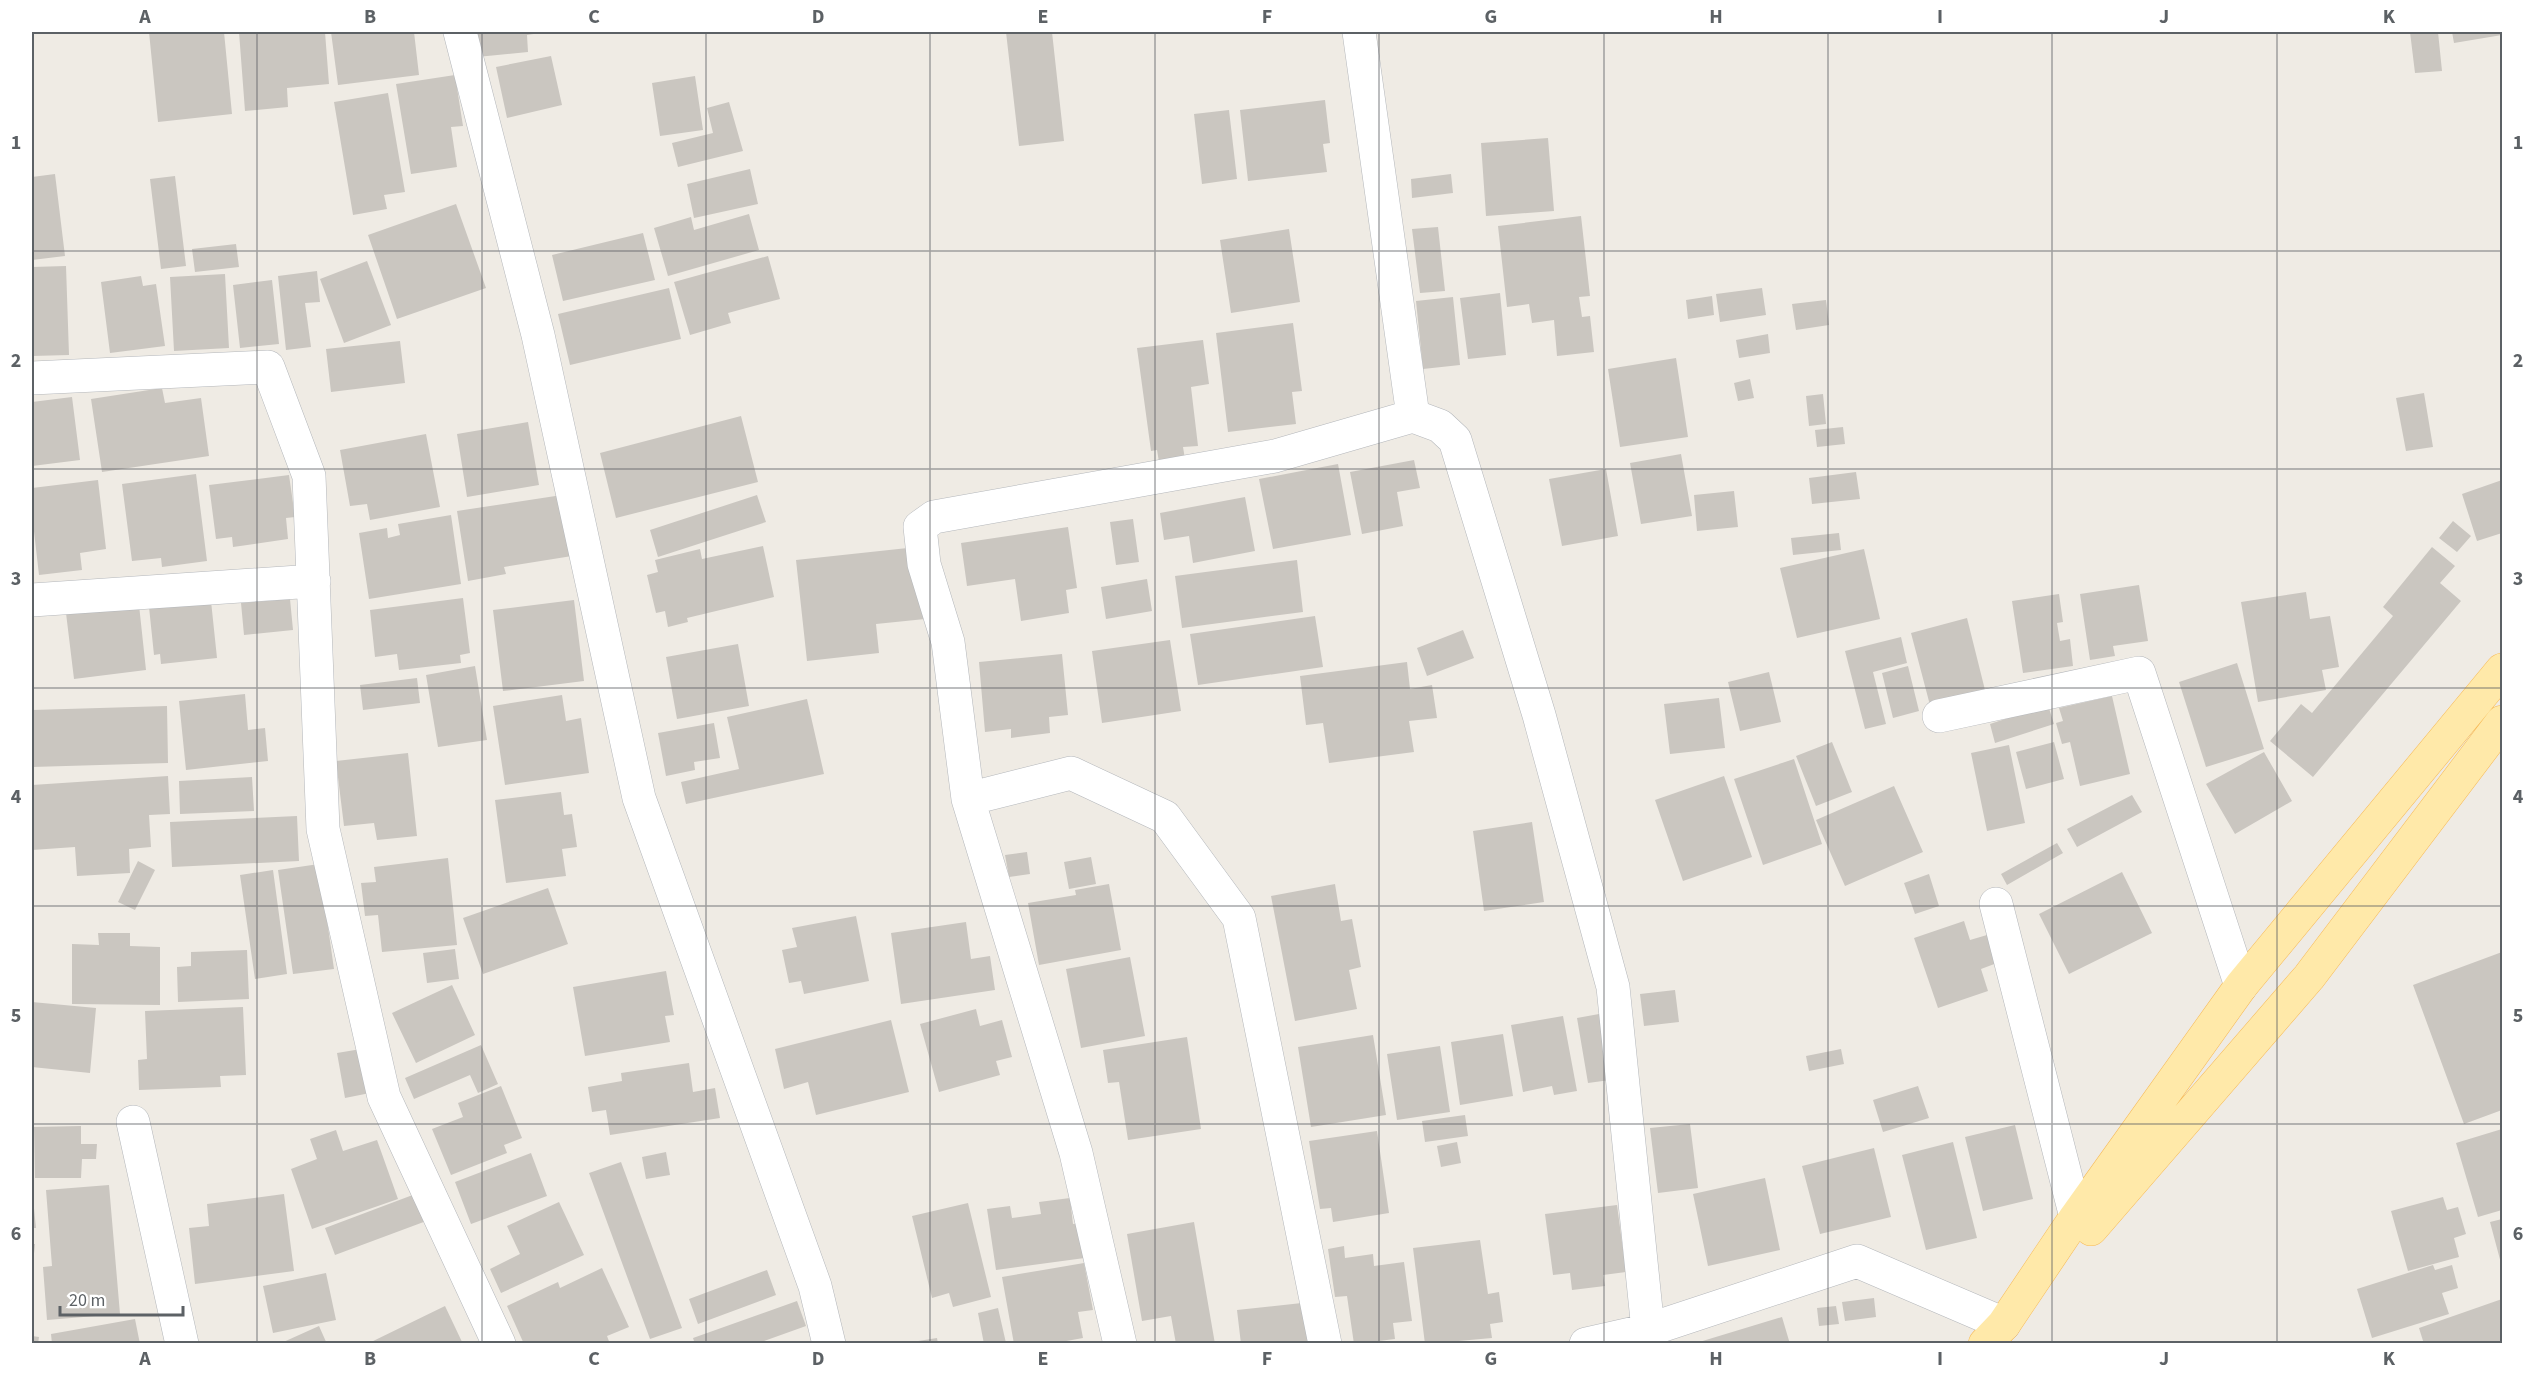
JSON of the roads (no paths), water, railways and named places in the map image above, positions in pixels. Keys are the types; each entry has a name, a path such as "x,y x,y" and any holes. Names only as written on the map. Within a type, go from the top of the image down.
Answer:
{"main road":[{"path":"2002,1337 2076,1217 2241,986 2502,670"},
{"path":"2002,1337 2092,1228 2309,977 2502,722"}],"street":[{"path":"460,32 538,335 639,798 814,1286 829,1344"},
{"path":"1359,32 1413,416"},
{"path":"32,378 268,367 309,476 323,829 384,1097 499,1344"},
{"path":"1120,1344 1076,1153 968,799 948,642 924,564 920,527 934,517 1275,456 1413,416 1440,426 1455,440 1539,715 1613,987 1648,1330"},
{"path":"32,600 314,581"},
{"path":"1939,716 2139,673 2241,986"},
{"path":"968,799 1071,773 1165,817 1239,918 1325,1344"},
{"path":"1996,904 2076,1217"},
{"path":"133,1122 182,1344"},
{"path":"1586,1344 1648,1330 1857,1261 2002,1337"}]}
